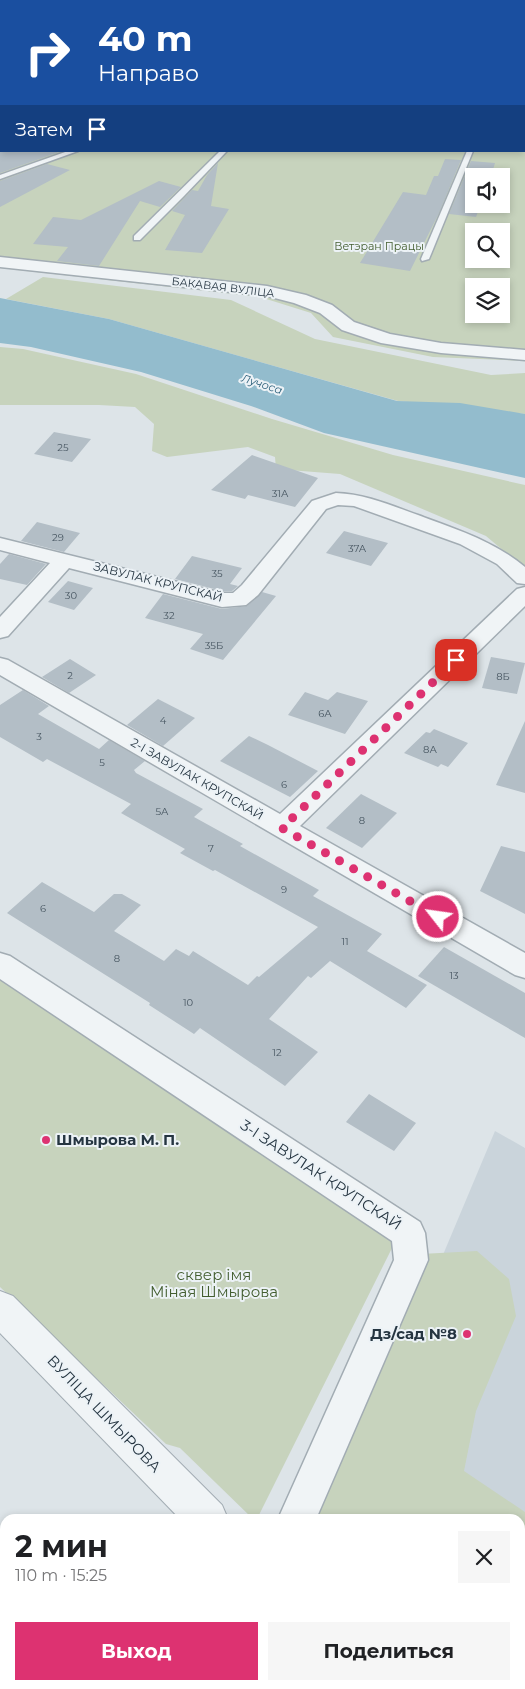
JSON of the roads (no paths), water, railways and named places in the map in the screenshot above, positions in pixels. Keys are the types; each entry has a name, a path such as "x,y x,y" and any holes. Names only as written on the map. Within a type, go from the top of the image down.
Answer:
{"street":[{"name":"БАКАВАЯ ВУЛІЦА","path":"0,262 267,291 300,299 326,309 348,326 387,339 441,348 525,355"},
{"name":"ЗАВУЛАК КРУПСКАЙ","path":"0,544 222,600 238,600 250,590 319,505 336,499 357,500 467,540 504,560 525,578"},
{"path":"0,631 65,559"},
{"path":"282,828 525,594"},
{"name":"2-І ЗАВУЛАК КРУПСКАЙ","path":"0,665 525,967"},
{"name":"3-І ЗАВУЛАК КРУПСКАЙ","path":"0,964 408,1233 411,1260 299,1514"},
{"name":"ВУЛІЦА ШМЫРОВА","path":"0,1308 196,1514"}],"lane":[{"path":"0,177 72,152"},
{"path":"137,238 223,152"},
{"path":"425,259 470,152"}],"water":[{"name":"Лучоса","path":"0,298 109,319 397,401 460,403 525,414 525,478 324,433 251,406 141,372 31,347 0,343"}],"place":[{"name":"Шмырова М. П.","path":"46,1140"},
{"name":"Дз/сад №8","path":"467,1334"}],"park label":[{"name":"Ветэран Працы","path":"379,246"},
{"name":"сквер імя Міная Шмырова","path":"214,1284"}]}
